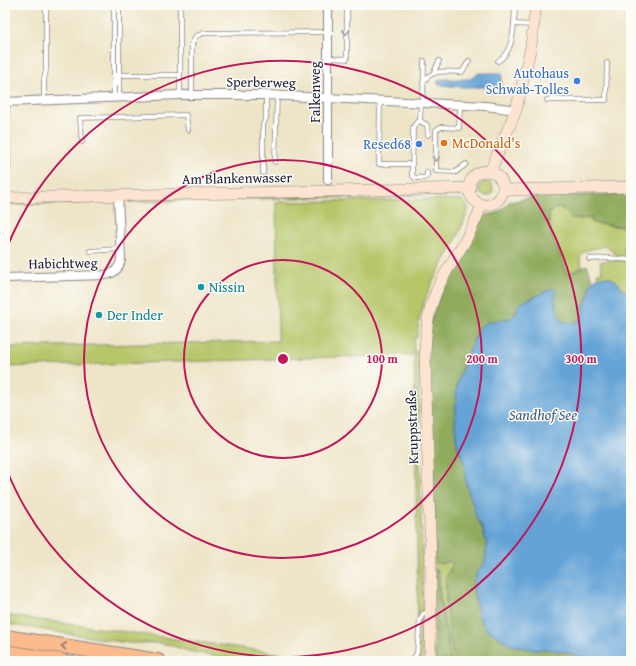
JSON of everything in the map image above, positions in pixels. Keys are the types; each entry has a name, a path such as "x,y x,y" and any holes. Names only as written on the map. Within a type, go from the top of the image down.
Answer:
{"highway":[{"path":"5,637 158,661"},
{"path":"5,652 62,661"}],"street":[{"name":"Falkenweg","path":"328,5 328,180"},
{"path":"490,172 516,110 527,70 536,5"},
{"name":"Sperberweg","path":"6,102 180,95 277,95 494,106 516,110"},
{"path":"490,172 496,174 500,178 503,190 500,198 496,202 482,205 473,199 470,188 476,175 490,172"},
{"path":"503,190 631,187"},
{"name":"Am Blankenwasser","path":"5,198 470,188"},
{"name":"Habichtweg","path":"5,278 111,274 120,264 121,249 118,196"},
{"name":"Kruppstraße","path":"430,661 431,611 425,358 426,332 431,305 438,288 469,234 482,205"}],"lane":[{"path":"44,100 44,80 46,70 46,5"},
{"path":"114,5 116,97"},
{"path":"116,97 119,75 119,5"},
{"path":"180,5 180,95"},
{"path":"328,58 347,59 347,5"},
{"path":"498,62 504,58 509,49 514,24 515,5"},
{"path":"514,24 534,25"},
{"path":"192,95 192,44 194,39 199,34 237,32 328,32"},
{"path":"424,61 424,83 420,121 416,123 413,128 412,175 414,178 425,178 428,175 427,172"},
{"path":"434,72 439,61"},
{"path":"424,83 429,75 434,72 462,72 469,62"},
{"path":"547,100 606,100 607,63"},
{"path":"119,75 180,75"},
{"path":"262,173 263,125 266,118 266,95"},
{"path":"275,162 277,95"},
{"path":"380,100 380,164 412,164"},
{"path":"5,170 8,169 6,102"},
{"path":"460,104 459,128 440,126 436,130 436,170 456,172 466,164"},
{"path":"82,142 80,118 186,115 188,130"},
{"path":"420,121 427,125 428,136"},
{"path":"90,251 121,249"},
{"path":"589,259 608,258 631,260"},
{"path":"412,661 417,652 421,616 424,612 431,611"}],"green space":[{"path":"483,182 489,182 493,186 493,192 489,196 483,196 479,192 479,186"},
{"path":"442,193 461,194 461,196 431,195 129,202 133,200"},
{"path":"631,194 631,255 627,256 624,252 628,227 592,223 592,217 581,219 571,218 560,208 554,209 550,212 549,220 552,236 562,259 566,275 587,265 593,281 591,283 589,295 583,307 584,313 575,323 562,322 557,311 553,288 519,304 515,314 511,318 488,322 477,333 457,384 455,425 457,445 464,462 466,484 476,517 482,527 487,545 485,562 476,574 475,599 479,617 486,629 511,645 534,650 546,649 566,652 582,657 594,657 612,661 458,661 455,659 452,652 446,604 446,578 453,563 450,561 441,564 436,563 428,363 430,322 443,287 483,216 496,213 504,208 509,202 539,196"},
{"path":"444,199 463,200 469,209 454,244 433,281 419,320 417,338 414,338 414,353 418,351 423,612 418,622 414,355 5,367 5,347 278,341 276,202"},
{"path":"107,200 111,202 5,205 5,202"},
{"path":"560,208 565,210 569,216 581,219 592,217 592,223 628,228 625,244 627,256 631,255 631,258 620,257 605,246 585,251 580,257 583,267 566,275 562,259 552,236 549,220 550,212 553,209"},
{"path":"609,260 631,261 631,292 624,291 611,278 598,278 597,273 602,273 600,262"},
{"path":"430,417 436,563 441,564 450,561 453,563 446,578 446,604 452,652 455,659 458,661 452,661 449,654 448,638 440,598 438,570 436,569 436,661 433,661 434,569"},
{"path":"436,569 438,570 440,599 450,657 452,661 436,661"},
{"path":"5,615 339,661 247,661 192,652 159,643 128,643 5,624"},
{"path":"423,616 423,661 417,661 420,622"}],"water":[{"path":"479,73 502,73 501,85 468,87 449,86 437,83 439,80 443,79 470,79"},
{"name":"Sandhof See","path":"610,277 625,291 631,292 631,661 612,661 594,657 582,657 566,652 546,649 534,650 511,645 486,629 479,617 473,584 476,574 485,562 487,545 482,527 476,517 466,484 464,462 457,445 455,425 457,384 464,363 481,326 488,322 511,318 515,314 519,304 553,288 556,291 556,303 562,322 575,323 584,313 584,305 588,298 592,282 599,278"}],"place":[{"name":"Autohaus Schwab-Tolles","path":"577,81"},
{"name":"McDonald's","path":"444,143"},
{"name":"Resed68","path":"419,144"},
{"name":"Nissin","path":"201,287"},
{"name":"Der Inder","path":"99,315"}]}
